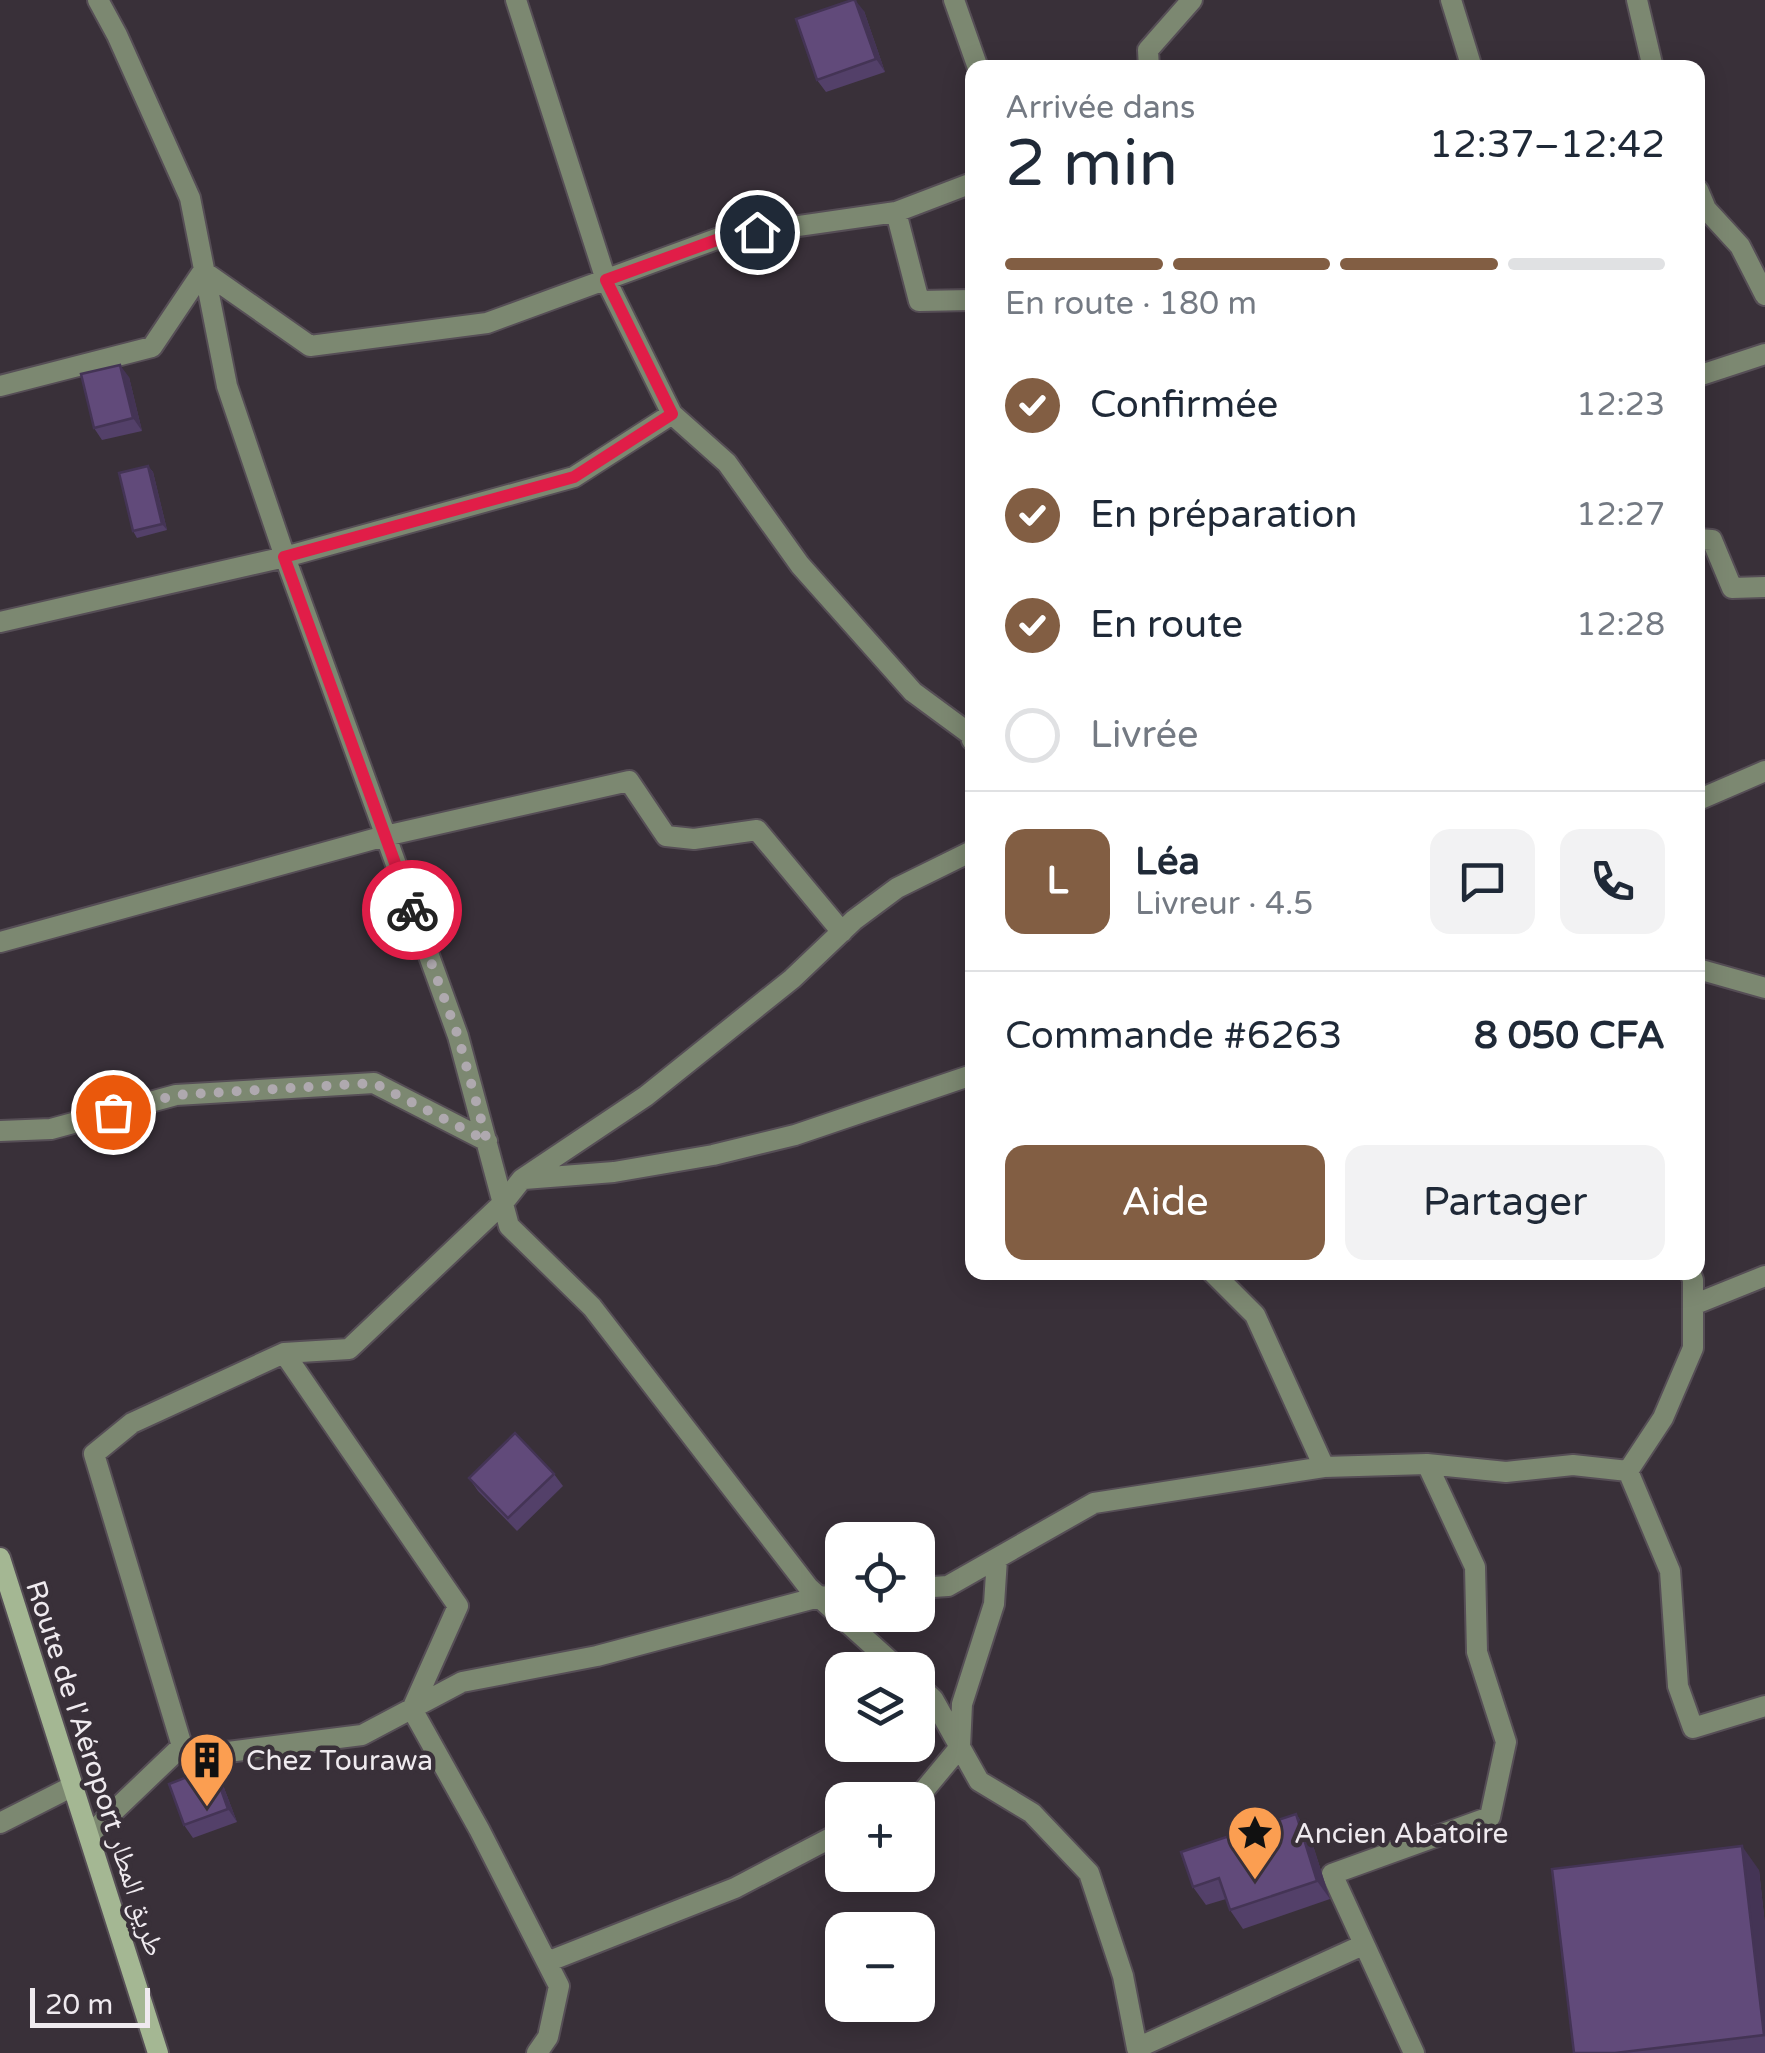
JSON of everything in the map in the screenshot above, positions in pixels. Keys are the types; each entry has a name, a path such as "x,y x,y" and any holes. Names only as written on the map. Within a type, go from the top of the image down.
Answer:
{"main road":[{"name":"Route de l'Aéroport طريق المطار","path":"0,1558 158,2053"}],"street":[{"path":"98,0 190,198 227,386 284,557 458,1036 509,1226 592,1307 819,1597 880,1652"},
{"path":"516,0 606,280 672,414 727,463 800,565 914,692 965,731"},
{"path":"954,0 975,60"},
{"path":"1149,60 1148,50 1192,0"},
{"path":"1452,0 1470,60"},
{"path":"1636,0 1651,60"},
{"path":"203,271 310,346 488,323 722,238 896,212 965,186"},
{"path":"1705,208 1740,246 1765,295"},
{"path":"896,212 919,301 965,300"},
{"path":"0,386 152,347 203,271"},
{"path":"1705,374 1765,354"},
{"path":"0,622 284,557 574,477 672,414"},
{"path":"1705,540 1712,540 1732,588 1765,587"},
{"path":"1705,797 1765,772"},
{"path":"0,942 385,836 629,781 666,836 694,839 757,830 842,932"},
{"path":"182,1746 94,1454 132,1423 284,1353 349,1348 503,1203 522,1180 646,1096 897,888 965,854"},
{"path":"1705,971 1765,988"},
{"path":"522,1180 614,1172 714,1155 795,1135 965,1076"},
{"path":"0,1131 51,1128 176,1095 374,1083 487,1141"},
{"path":"1693,1305 1765,1276"},
{"path":"1220,1280 1255,1315 1324,1467"},
{"path":"1628,1472 1662,1418 1693,1348 1693,1280"},
{"path":"284,1353 458,1606 412,1709"},
{"path":"1414,2053 1332,1874 1490,1818 1506,1742 1477,1652 1475,1566 1427,1464"},
{"path":"935,1587 948,1586 1094,1503 1324,1467 1427,1464 1506,1472 1573,1465 1628,1472"},
{"path":"1628,1472 1670,1571 1678,1686 1692,1728 1765,1706"},
{"path":"931,1782 960,1748 962,1704 994,1604 996,1559"},
{"path":"182,1746 228,1752 362,1735 462,1682 597,1656 825,1596"},
{"path":"935,1704 978,1781 1032,1813 1089,1873 1123,1976 1128,2052 1363,1944"},
{"path":"412,1709 480,1829 559,1986 548,2037 537,2053"},
{"path":"89,1836 182,1746"},
{"path":"0,1823 73,1786"},
{"path":"547,1962 735,1888 825,1841"}],"building":[{"path":"852,0 876,59 817,80 796,19"},
{"path":"120,365 133,418 94,428 81,374"},
{"path":"148,466 162,524 133,531 119,473"},
{"path":"515,1433 554,1474 508,1518 469,1478"},
{"path":"213,1767 228,1809 184,1825 169,1784"},
{"path":"1296,1814 1317,1881 1230,1910 1219,1878 1193,1887 1181,1852"},
{"path":"1742,1846 1764,2035 1615,2053 1574,2053 1552,1869"}],"way so far":[{"path":"113,1112 176,1095 374,1083 487,1141 458,1036 412,910"}],"place":[{"name":"Chez Tourawa","path":"207,1809"},
{"name":"Ancien Abatoire","path":"1255,1882"}],"route":[{"path":"412,910 284,557 574,477 672,414 606,280 722,238 757,232"}]}
